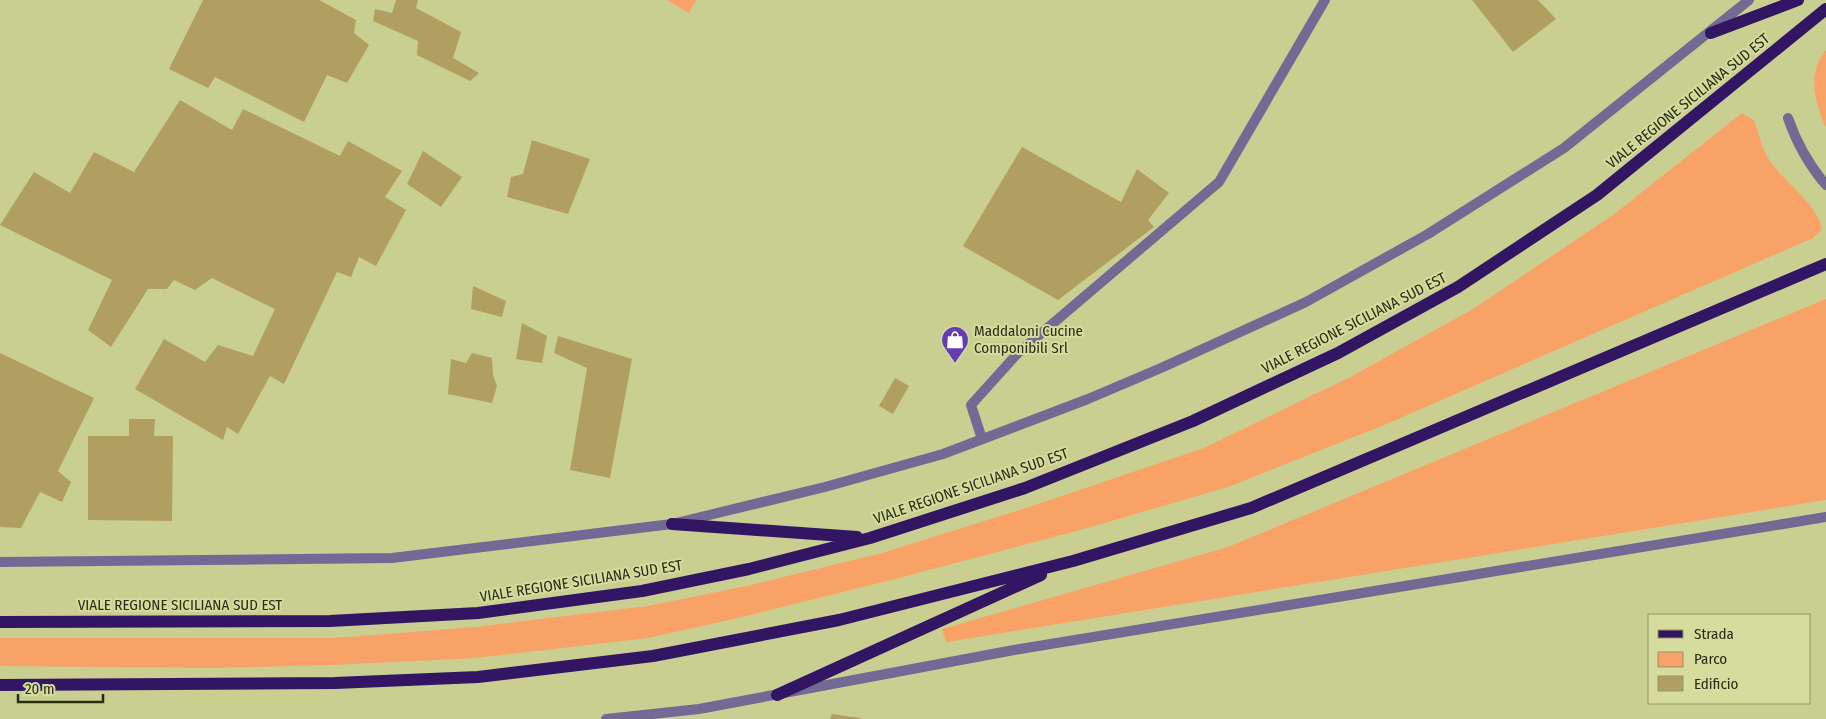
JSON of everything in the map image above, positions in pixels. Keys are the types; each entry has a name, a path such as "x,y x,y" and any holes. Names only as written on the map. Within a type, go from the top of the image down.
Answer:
{"main road":[{"path":"1711,33 1798,0"},
{"name":"VIALE REGIONE SICILIANA SUD EST","path":"0,622 330,621 478,613 642,591 749,569 870,538 1026,488 1193,422 1338,353 1458,287 1597,195 1826,9"},
{"path":"0,685 335,683 478,677 653,656 839,620 1073,561 1251,508 1826,264"},
{"path":"672,524 870,538"},
{"path":"777,695 1073,561"}],"street":[{"path":"982,439 971,405 1017,354 1219,182 1325,0"},
{"path":"0,562 392,558 672,524 825,488 943,454 1161,368 1314,298 1428,234 1564,148 1711,33 1750,0"},
{"path":"1788,118 1797,142 1810,167 1826,185"},
{"path":"606,719 699,708 1014,650 1826,517"}],"green space":[{"path":"667,0 696,0 689,13"},
{"path":"1826,50 1826,128 1816,98 1814,79 1820,59"},
{"path":"1742,113 1754,120 1761,143 1773,166 1806,200 1819,219 1822,229 1813,238 1382,426 1228,487 1084,529 891,580 648,638 476,658 333,665 211,668 0,666 0,638 334,638 476,627 648,606 751,585 882,553 1032,506 1204,448 1352,376 1473,309 1613,215"},
{"path":"1826,299 1826,500 946,642 942,629 1228,547"}],"building":[{"path":"203,0 319,0 356,20 354,33 369,45 347,83 327,75 304,122 215,77 208,88 169,69"},
{"path":"396,0 418,0 416,8 461,32 453,58 479,73 470,81 417,55 418,41 373,21 375,9 392,13"},
{"path":"1472,0 1538,0 1556,19 1513,52"},
{"path":"180,100 232,130 243,109 340,156 348,141 402,171 385,197 406,210 376,266 359,257 351,277 337,272 284,384 270,376 238,434 227,427 223,440 135,389 164,339 205,362 218,345 253,356 275,309 212,278 195,290 174,280 167,289 148,289 111,347 88,330 112,280 0,225 34,172 70,193 94,152 134,172"},
{"path":"532,140 590,159 568,214 507,197 511,177 523,174"},
{"path":"1022,147 1121,202 1137,169 1169,193 1148,220 1154,227 1058,300 963,246"},
{"path":"423,151 462,177 441,207 407,184"},
{"path":"473,286 506,301 502,317 471,309"},
{"path":"522,323 547,336 542,363 516,359"},
{"path":"558,336 632,359 610,478 570,470 587,368 554,353"},
{"path":"0,353 94,398 58,471 71,482 62,502 40,492 21,528 0,527"},
{"path":"472,353 492,358 493,375 497,386 492,403 448,394 451,359 466,363"},
{"path":"895,378 909,386 893,414 879,406"},
{"path":"129,419 155,419 154,436 173,436 172,521 88,520 88,436 129,436"},
{"path":"832,714 860,718 860,719 830,719"}],"place":[{"name":"Maddaloni Cucine Componibili Srl","path":"955,364"}]}
